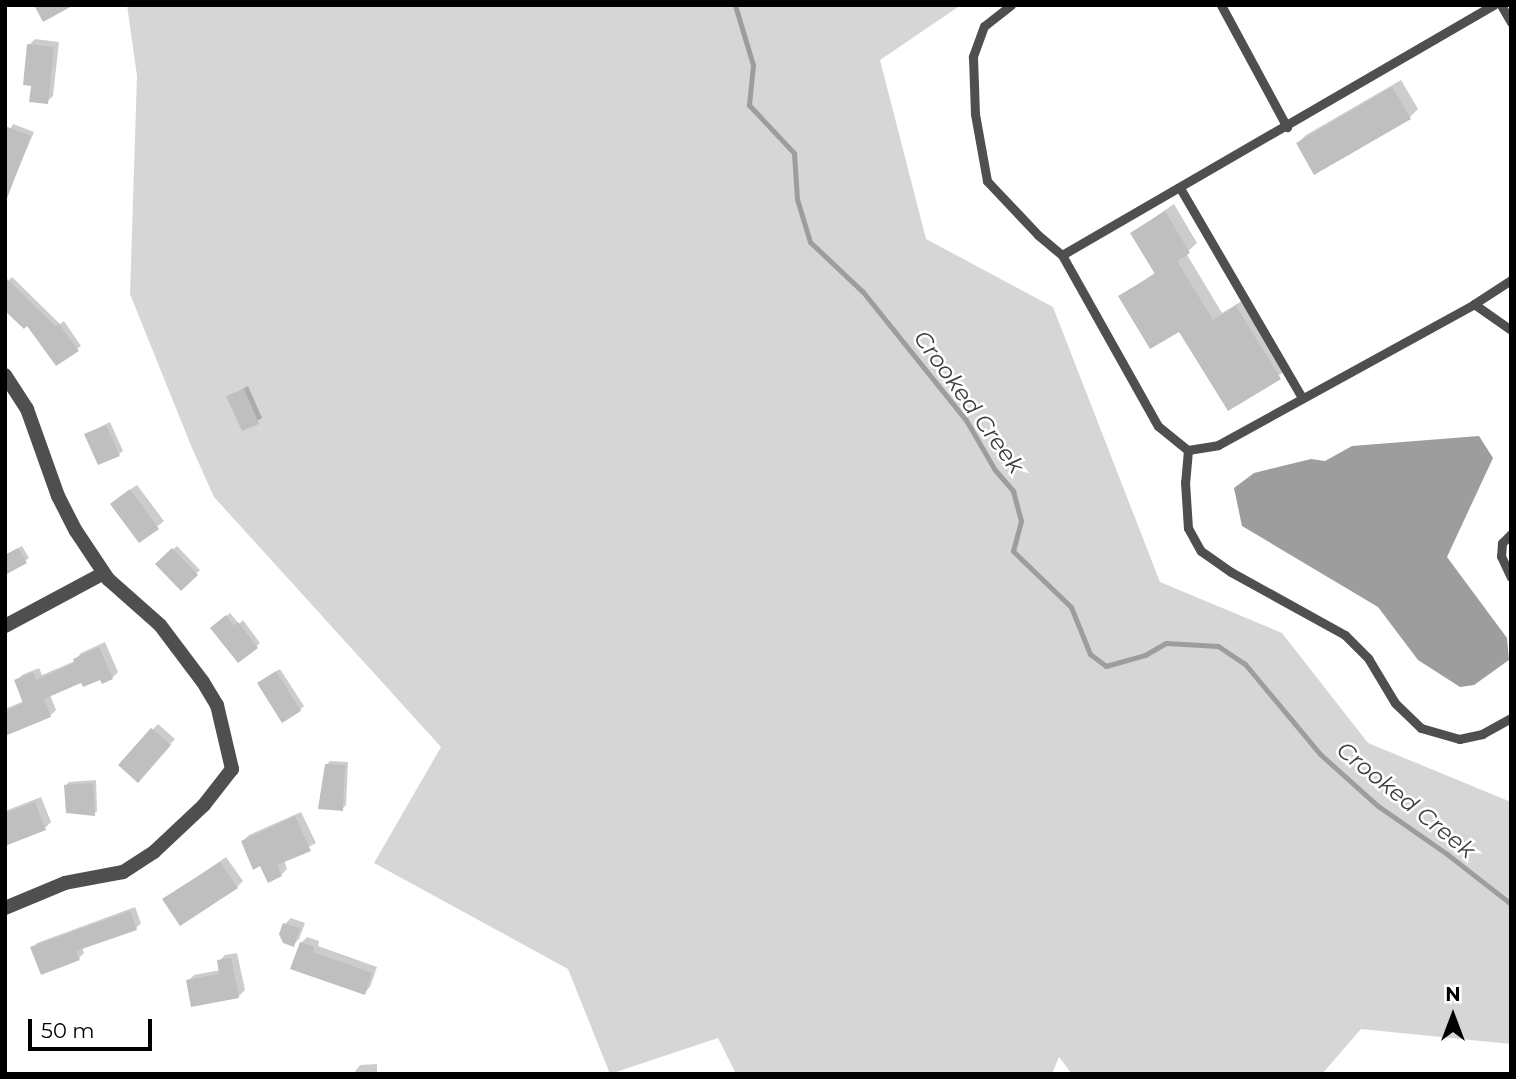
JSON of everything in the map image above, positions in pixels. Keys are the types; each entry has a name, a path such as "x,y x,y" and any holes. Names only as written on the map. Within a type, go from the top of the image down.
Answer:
{"street":[{"path":"5,375 27,409 58,496 76,531 104,573 160,625 203,681 217,705 232,768 204,805 164,843 123,872 65,883 5,908"},
{"path":"5,626 104,573"}],"lane":[{"path":"1011,5 984,26 974,57 975,114 987,181 1038,235 1062,255 1158,426 1188,450 1218,445 1474,304 1511,280"},
{"path":"1221,5 1287,127"},
{"path":"1062,255 1494,5"},
{"path":"1501,5 1511,22"},
{"path":"1180,188 1302,398"},
{"path":"1474,304 1511,330"},
{"path":"1188,450 1185,482 1188,528 1201,551 1231,572 1345,635 1368,658 1395,703 1421,728 1459,739 1482,734 1511,718"},
{"path":"1511,534 1502,544 1501,556 1511,577"}],"shaded area":[{"path":"127,5 961,5 880,60 926,239 1053,307 1160,582 1282,633 1368,743 1511,802 1511,1044 1361,1029 1322,1074 1072,1074 1059,1057 1052,1074 736,1074 718,1038 610,1074 568,969 374,863 441,747 214,497 192,448 130,294 137,76"},
{"path":"1479,436 1493,458 1447,557 1507,638 1509,660 1474,685 1460,687 1418,660 1378,607 1242,526 1234,488 1254,473 1311,459 1325,461 1352,446"}],"building":[{"path":"34,5 74,5 43,22"},
{"path":"27,44 54,47 48,104 29,102 31,86 23,85"},
{"path":"1392,87 1411,119 1314,175 1296,143"},
{"path":"5,126 31,136 6,201 5,201"},
{"path":"1165,211 1190,253 1177,261 1213,320 1236,306 1281,379 1228,411 1179,332 1150,349 1118,296 1155,274 1130,233"},
{"path":"5,277 55,326 59,324 79,351 56,366 27,326 24,329 5,311"},
{"path":"244,389 259,424 242,431 226,396"},
{"path":"106,425 120,456 98,465 84,434"},
{"path":"130,489 159,529 139,543 110,504"},
{"path":"18,548 27,563 5,575 5,555"},
{"path":"172,548 198,575 181,591 155,564"},
{"path":"226,615 234,626 238,622 258,648 238,663 210,628"},
{"path":"99,647 113,679 102,684 100,680 83,687 81,683 44,699 51,717 5,736 5,711 23,703 14,680 33,672 36,680 74,663 73,659"},
{"path":"276,671 301,711 282,723 257,683"},
{"path":"151,728 171,745 138,783 118,765"},
{"path":"325,764 345,765 343,811 318,809"},
{"path":"93,783 95,816 66,813 64,785"},
{"path":"35,802 46,830 5,846 5,813"},
{"path":"295,816 311,851 277,865 282,876 268,883 260,866 253,870 241,841"},
{"path":"220,862 238,888 180,926 162,899"},
{"path":"130,911 137,930 76,951 80,960 41,975 30,947"},
{"path":"283,923 300,928 294,947 283,943 279,934"},
{"path":"300,942 314,947 313,952 372,973 365,995 290,969"},
{"path":"231,958 239,998 191,1007 186,980 219,974 217,960"}],"waterway":[{"name":"Crooked Creek","path":"735,5 753,65 749,105 794,153 797,199 810,242 863,292 966,420 995,470 1013,491 1021,521 1013,551 1071,607 1090,654 1106,666 1145,655 1166,643 1218,646 1245,664 1320,754 1378,806 1447,854 1511,904"}]}
